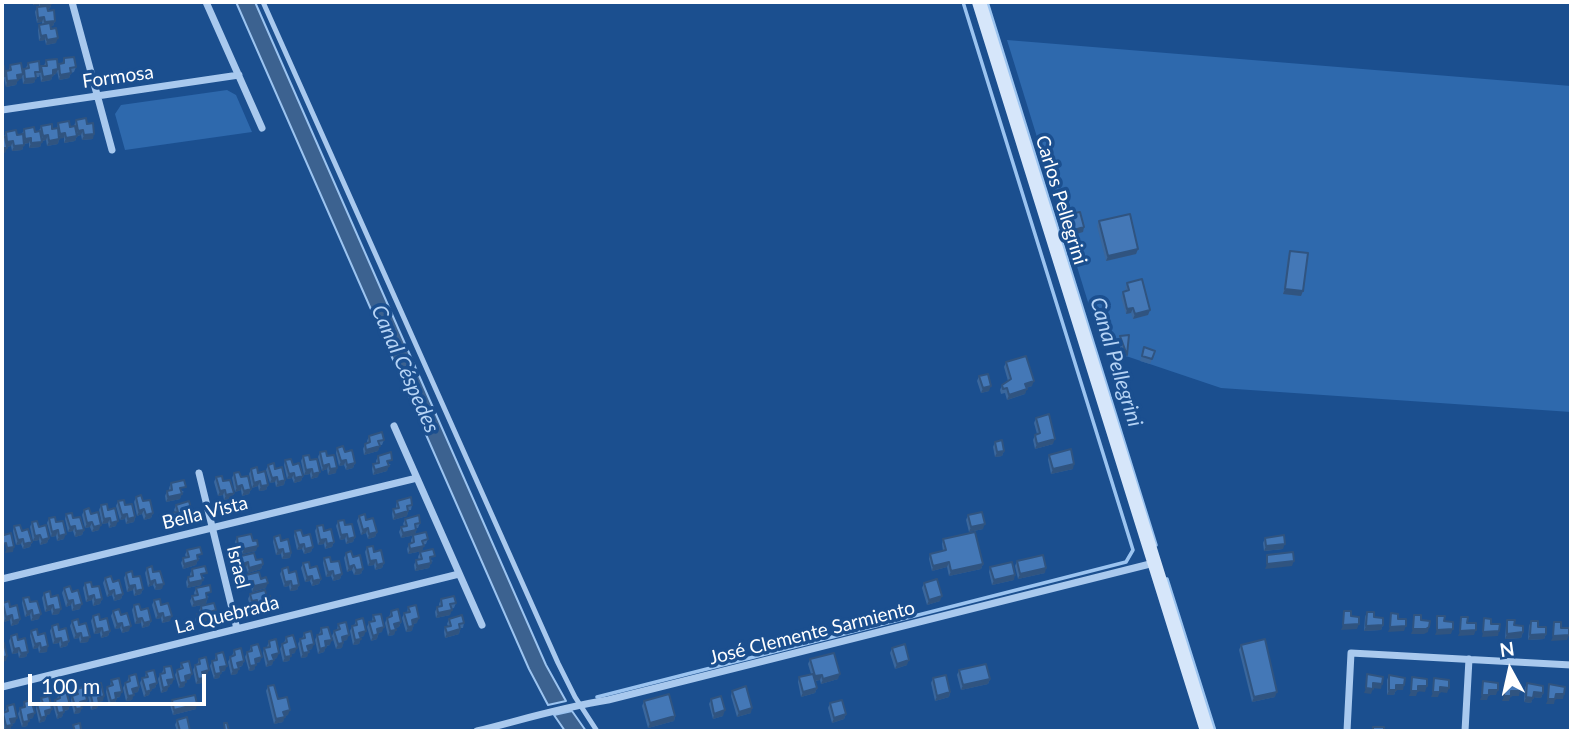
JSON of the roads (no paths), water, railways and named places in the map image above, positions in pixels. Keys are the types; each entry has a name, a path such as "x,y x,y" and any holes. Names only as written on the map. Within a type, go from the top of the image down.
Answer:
{"main road":[{"name":"Carlos Pellegrini","path":"979,2 1207,731"}],"street":[{"path":"72,2 112,150"},
{"path":"206,2 262,128"},
{"name":"Formosa","path":"2,110 239,75"},
{"path":"394,426 482,625"},
{"name":"Israel","path":"199,472 237,629"},
{"name":"Bella Vista","path":"2,579 416,478"},
{"name":"José Clemente Sarmiento","path":"477,731 537,717 551,710 608,700 1155,563"},
{"name":"La Quebrada","path":"2,687 459,574"},
{"path":"1347,731 1351,653 1571,665"},
{"path":"1465,731 1469,659"}],"lane":[{"path":"263,2 552,651 579,704 597,731"}],"water":[{"name":"Canal Céspedes","path":"236,2 255,2 546,665 566,701 548,705 529,669"},
{"path":"572,711 586,731 565,731 554,715"}],"waterway":[{"path":"597,697 1126,562 1133,550 963,2"},
{"name":"Canal Pellegrini","path":"987,2 1156,545"},
{"name":"Canal Pellegrini","path":"1167,579 1215,731"}]}
